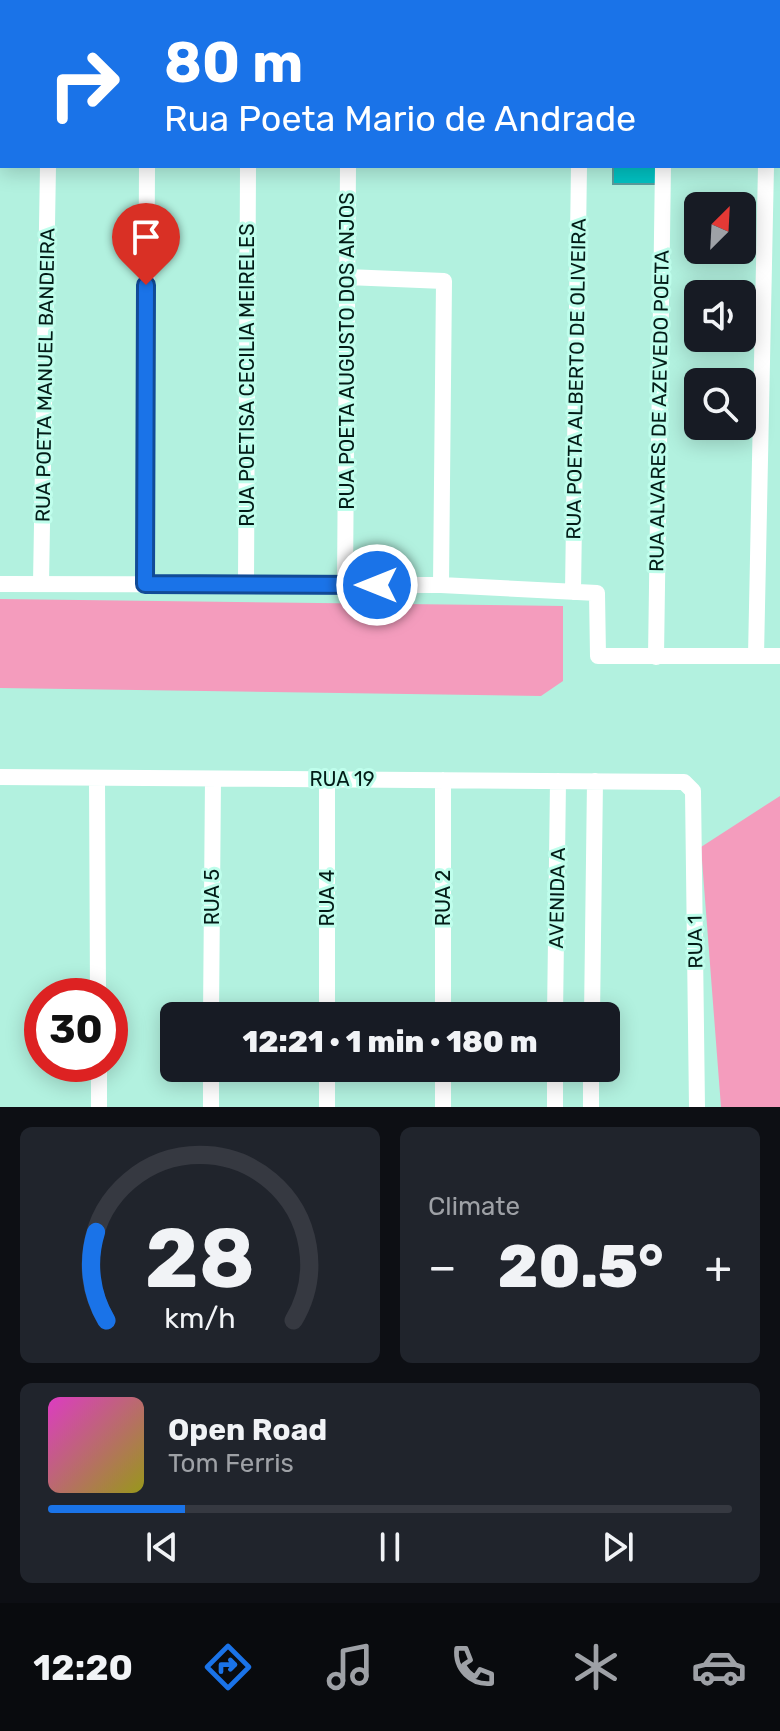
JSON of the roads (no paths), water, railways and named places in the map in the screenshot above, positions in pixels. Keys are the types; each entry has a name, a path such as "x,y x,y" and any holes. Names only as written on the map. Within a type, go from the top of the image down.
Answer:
{"street":[{"name":"RUA POETA MANUEL BANDEIRA","path":"41,584 48,168"},
{"path":"145,584 147,168"},
{"name":"RUA POETISA CECILIA MEIRELES","path":"246,584 248,168"},
{"name":"RUA POETA AUGUSTO DOS ANJOS","path":"345,585 348,168"},
{"name":"RUA POETA ALBERTO DE OLIVEIRA","path":"573,592 579,168"},
{"name":"RUA ALVARES DE AZEVEDO POETA","path":"656,657 663,168"},
{"path":"756,656 766,168"},
{"path":"347,277 444,281 441,585"},
{"path":"0,584 441,585 597,593 598,656 780,656"},
{"name":"RUA 19","path":"0,777 684,782"},
{"path":"97,778 98,978"},
{"name":"RUA 5","path":"211,1002 213,779"},
{"name":"RUA 4","path":"327,779 327,1002"},
{"name":"RUA 2","path":"443,780 443,1002"},
{"name":"AVENIDA A","path":"555,1002 558,781"},
{"name":"AVENIDA A","path":"592,1002 595,781"},
{"name":"RUA 1","path":"684,782 693,791 697,1107"},
{"path":"99,1082 99,1107"},
{"path":"211,1082 211,1107"},
{"path":"327,1082 327,1107"},
{"path":"443,1082 443,1107"},
{"path":"555,1082 555,1107"},
{"path":"591,1082 591,1107"}]}
